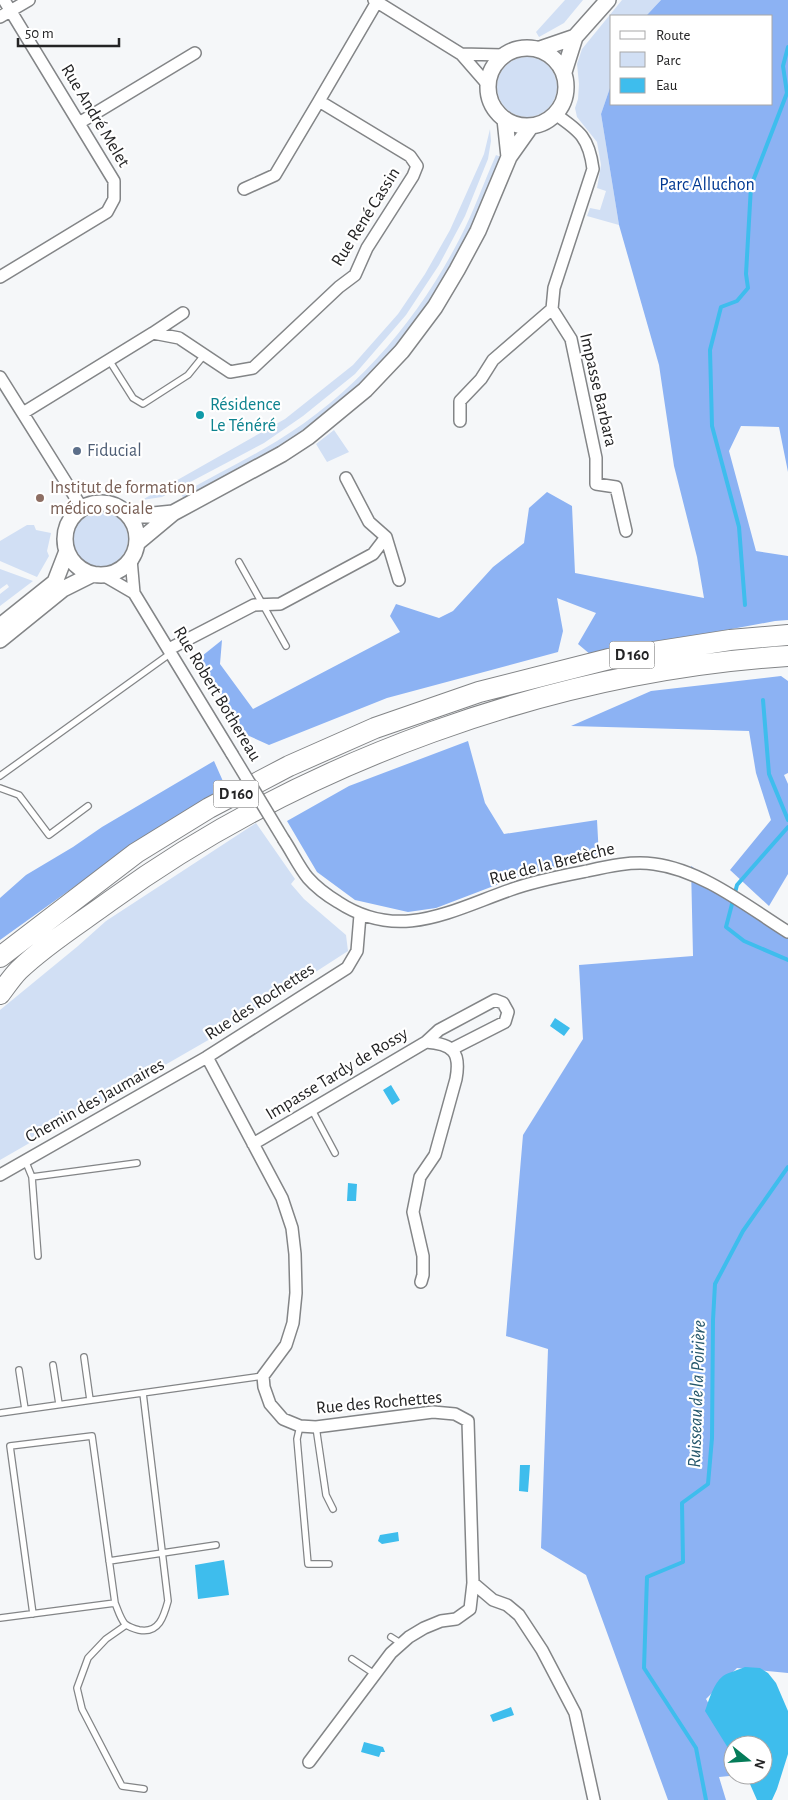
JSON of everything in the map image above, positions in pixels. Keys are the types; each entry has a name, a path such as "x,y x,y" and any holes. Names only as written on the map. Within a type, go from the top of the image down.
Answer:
{"highway":[{"name":"D 160","path":"0,957 136,853 208,808 289,766 375,728 479,692 609,659 730,640 788,635"},
{"name":"D 160","path":"0,987 59,938 138,881 209,837 251,812 383,751 439,729 512,706 613,681 714,663 788,656"},
{"name":"D 160","path":"0,994 18,971"}],"main road":[{"path":"564,72 575,38 608,0"},
{"path":"540,49 557,61 564,72 566,94 562,105 555,114 540,124 530,126 513,124 495,110 490,102 488,85 495,63 512,50 522,48 540,49 575,38"},
{"path":"505,119 509,157"},
{"path":"137,542 172,514 282,454 308,437 337,414 402,351 435,307 457,270 478,231 509,157 530,126"},
{"path":"0,640 63,589 98,575 118,570 131,559 137,542 135,527 128,515 120,508 110,504 91,504 82,508 72,516 64,539 67,551 77,566 98,575"},
{"path":"128,515 172,514"},
{"path":"0,626 55,582 67,551"}],"street":[{"name":"Rue André Melet","path":"0,277 107,212 114,199 114,181 4,0"},
{"path":"0,17 29,0"},
{"path":"244,188 275,175 376,1 461,54 488,85"},
{"path":"79,124 195,53"},
{"path":"461,54 503,55"},
{"name":"Rue René Cassin","path":"153,333 179,338 230,372 253,368 339,287 355,275 367,248 413,176 417,166 410,156 318,101"},
{"path":"460,421 460,401 481,379 493,360 552,309 554,288 592,168 590,150 582,136 555,114"},
{"name":"Impasse Barbara","path":"552,309 571,339 596,458 596,484 616,487 626,531"},
{"path":"23,412 183,313"},
{"path":"0,377 82,508"},
{"path":"346,478 369,522 386,537 399,580"},
{"path":"170,651 254,605 280,604 373,554 386,537"},
{"name":"Rue Robert Bothereau","path":"131,559 134,593 284,840"},
{"name":"Rue Robert Bothereau","path":"98,575 134,593"},
{"name":"Rue de la Bretèche","path":"284,840 308,879 329,896 360,915 392,921 415,922 444,914 512,889 558,876 626,863 653,864 674,868 710,884 788,932"},
{"name":"Rue des Rochettes","path":"309,1762 392,1653 424,1628 441,1621 456,1619 470,1609 473,1583 468,1422 455,1414 433,1412 316,1427 300,1426 283,1419 270,1404 264,1387 263,1376 286,1345 293,1323 296,1293 292,1228 282,1198 207,1057 347,968 356,951 360,915"},
{"path":"421,1282 423,1256 412,1212 420,1177 434,1155 456,1079 457,1057 452,1049 505,1022 508,1012 503,1003 495,1000 439,1030 426,1042"},
{"name":"Impasse Tardy de Rossy","path":"253,1144 426,1042 441,1043 452,1049"},
{"name":"Chemin des Jaumaires","path":"0,1174 207,1057"},
{"path":"473,1583 493,1600 507,1605 520,1615 542,1650 575,1712 594,1800"}],"lane":[{"path":"109,360 134,398 143,404 188,375 205,354"},
{"path":"239,562 286,646"},
{"path":"0,776 170,651"},
{"path":"0,788 19,795 49,835 88,806"},
{"path":"312,1110 334,1153"},
{"path":"25,1160 32,1177 38,1256"},
{"path":"32,1177 137,1163"},
{"path":"84,1357 90,1400"},
{"path":"53,1365 59,1404"},
{"path":"19,1370 25,1409"},
{"path":"0,1413 263,1376"},
{"path":"33,1614 10,1446 92,1436 115,1603 126,1625 134,1629 145,1631 156,1627 164,1617 168,1601 143,1393"},
{"path":"300,1426 297,1439 308,1564 329,1564"},
{"path":"316,1427 326,1495 332,1509"},
{"path":"109,1561 216,1545"},
{"path":"0,1618 115,1603"},
{"path":"126,1625 106,1639 88,1658 77,1688 82,1709 122,1786 144,1789"},
{"path":"391,1637 402,1644"},
{"path":"352,1658 376,1675"}],"green space":[{"path":"565,0 583,0 564,23 539,37 536,32"},
{"path":"622,0 661,0 647,15 610,15 610,88 601,114 619,225 587,216 590,208 600,210 606,191 597,188 601,165 597,142 577,117 575,108 579,84 577,64 582,49"},
{"name":"Parc Alluchon","path":"661,0 788,0 788,472 779,427 741,426 729,451 756,551 788,556 788,620 591,655 578,644 596,613 557,598 563,631 558,652 387,698 269,745 247,735 197,660 222,640 220,664 253,709 400,632 390,616 396,604 439,618 453,611 493,567 524,543 529,508 547,492 572,506 575,573 704,598 697,557 674,466 659,365 619,225 601,114 610,88 610,105 773,105 773,15 647,15"},
{"path":"521,57 533,57 544,62 552,70 557,81 555,99 544,112 533,117 521,117 510,112 502,104 497,93 497,81 502,70 510,62"},
{"path":"490,129 491,141 488,159 465,216 439,265 406,315 355,374 303,416 264,443 162,497 142,500 285,419 353,365 398,314 425,274 450,230 484,154"},
{"path":"496,155 501,157 480,210 462,248 440,287 423,312 385,358 343,400 296,436 255,461 184,499 181,494 265,448 306,422 333,401 382,352 425,298 443,268 465,228"},
{"path":"334,430 349,452 327,462 316,444"},
{"path":"94,511 106,511 116,515 124,523 128,539 124,555 116,563 106,567 94,567 84,563 76,555 72,545 72,533 76,523 84,515"},
{"path":"27,525 34,525 36,530 51,533 47,551 49,556 37,577 0,561 0,541"},
{"path":"0,569 33,581 0,606 0,594 9,587 7,584 0,589"},
{"path":"781,676 788,681 788,773 784,775 788,784 788,874 769,906 730,870 771,820 756,773 749,731 571,726 651,691"},
{"path":"468,741 485,803 504,834 597,820 599,857 520,876 436,908 408,912 355,900 317,872 287,821 349,786"},
{"path":"214,761 226,788 141,839 0,940 0,898 26,875 102,827"},
{"path":"256,823 295,879 291,884 304,899 346,935 348,951 224,1031 0,1160 0,1010 106,921"},
{"path":"691,866 788,931 788,1673 737,1668 706,1699 727,1735 723,1735 723,1777 719,1777 726,1800 668,1800 586,1575 541,1548 548,1349 506,1336 523,1135 583,1039 579,965 693,956"}],"water":[{"path":"555,1018 570,1028 564,1036 550,1026"},
{"path":"391,1085 400,1100 392,1105 383,1090"},
{"path":"348,1183 357,1184 356,1201 347,1201"},
{"path":"520,1465 530,1465 528,1492 519,1491"},
{"path":"398,1532 399,1541 382,1544 378,1541 380,1535"},
{"path":"224,1560 229,1595 198,1599 195,1565"},
{"path":"745,1667 760,1668 768,1673 776,1683 788,1711 788,1754 772,1800 757,1800 750,1785 773,1785 773,1735 723,1735 723,1740 705,1711 717,1683 725,1675"},
{"path":"511,1707 514,1715 493,1722 490,1715"},
{"path":"364,1742 383,1747 385,1752 381,1752 379,1757 361,1752"}],"waterway":[{"name":"Ruisseau de la Poirière","path":"745,605 739,527 712,426 710,350 721,307 737,301 748,288 746,274 751,186 787,93 783,66 788,47"},
{"name":"Ruisseau de la Poirière","path":"763,700 769,774 788,820"},
{"name":"Ruisseau de la Poirière","path":"788,827 737,885 726,927 744,941 788,960"},
{"name":"Ruisseau de la Poirière","path":"706,1800 696,1748 644,1668 647,1577 683,1562 682,1503 708,1484 712,1438 715,1284 743,1231 788,1167"}],"place":[{"name":"Résidence Le Ténéré","path":"200,415"},
{"name":"Fiducial","path":"77,451"},
{"name":"Institut de formation médico sociale","path":"40,498"}]}
